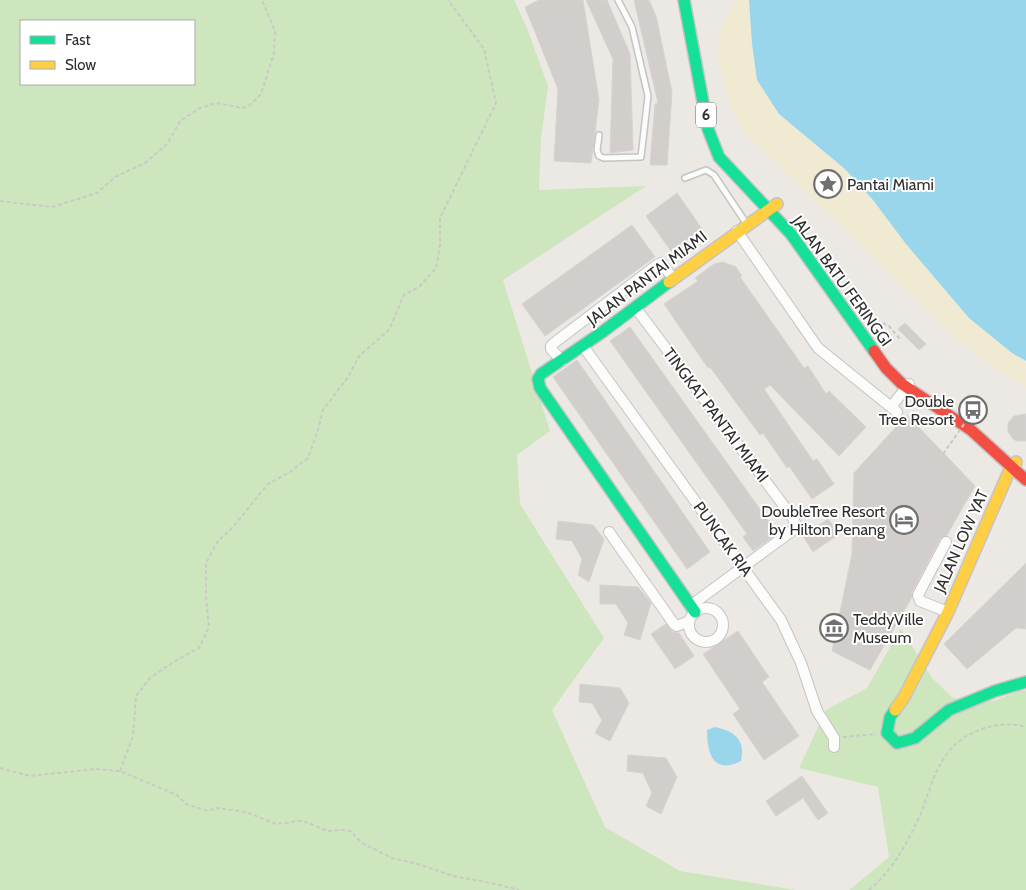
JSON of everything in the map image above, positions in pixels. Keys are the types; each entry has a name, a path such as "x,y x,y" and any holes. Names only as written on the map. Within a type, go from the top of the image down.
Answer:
{"main road":[{"name":"JALAN BATU FERINGGI","path":"684,0 712,145 724,164 798,228 832,274 858,317 892,366 908,385"},
{"name":"JALAN BATU FERINGGI","path":"691,0 708,95 723,145 772,207 886,368 908,385 974,425 1014,464 1026,480"},
{"name":"JALAN PANTAI MIAMI","path":"691,613 540,388 538,379 541,374 583,346 742,227 772,207"},
{"name":"JALAN BATU FERINGGI","path":"1014,464 1026,471"},
{"name":"JALAN LOW YAT","path":"887,733 890,717 904,697 948,612 1014,464"},
{"path":"887,733 897,743 915,738 948,710 995,691 1026,682"}],"street":[{"path":"742,227 818,348 894,409 908,385"},
{"path":"562,361 551,349 551,346 657,265 661,263 664,265 673,278"},
{"name":"TINGKAT PANTAI MIAMI","path":"636,307 794,518 796,525 792,531 744,567"},
{"name":"PUNCAK RIA","path":"583,346 781,620 801,663 816,711 834,743"},
{"path":"609,532 677,626 744,567"},
{"path":"946,542 918,595 920,600 948,612"}],"lane":[{"path":"599,134 599,156 604,158 641,157 648,96 632,27 618,0"},
{"path":"685,178 706,170 714,174 742,227"}],"path":[{"path":"0,202 52,206 97,193 115,177 145,163 168,144 180,121 200,108 216,103 243,108 250,105 260,94 274,52 275,31 262,0"},
{"path":"120,771 133,736 136,696 151,678 199,648 209,627 206,597 206,563 218,541 233,527 268,484 290,472 308,458 323,410 348,377 359,356 389,330 404,295 420,286 436,268 440,246 440,218 496,103 484,49 448,0"},
{"path":"858,317 888,325 900,340"},
{"path":"943,454 974,410 981,415"},
{"path":"869,890 880,881 895,863 918,821 935,775 947,752 964,738 991,726 1011,724 1026,727"},
{"path":"834,743 887,733"},
{"path":"0,768 30,776 95,769 120,771 177,795 186,804 208,811 216,808 246,812 276,824 300,821 310,823 327,831 350,831 362,843 392,858 418,864 453,876 513,887 519,890"}],"green space":[{"path":"0,0 514,0 527,28 548,86 541,139 539,190 646,186 503,280 550,431 517,455 520,504 604,638 552,710 605,827 680,871 796,890 0,890"},
{"path":"901,628 932,678 953,698 993,701 1019,691 1026,691 1026,890 849,890 889,857 878,787 799,768 826,710 867,688"}],"sand":[{"name":"Pantai Miami","path":"735,0 749,0 757,80 814,144 845,169 873,200 906,244 1012,353 1026,361 1026,389 951,334 744,132 730,105 718,58 720,34"}],"water":[{"path":"749,0 1026,0 1026,361 1012,353 969,318 906,244 873,200 845,169 779,114 757,80"},
{"path":"715,727 728,731 737,738 742,747 741,761 731,765 724,765 718,763 710,754 707,730"}],"building":[{"path":"539,0 583,0 599,100 591,163 554,161 558,89 525,7"},
{"path":"586,0 607,0 630,54 633,150 610,153 613,59"},
{"path":"634,0 649,0 656,16 672,92 667,165 650,165 655,104 658,103"},
{"path":"677,193 702,229 671,251 646,216"},
{"path":"632,225 655,257 545,336 522,304"},
{"path":"723,262 736,267 742,276 740,277 804,368 808,366 826,394 829,391 866,427 839,456 770,385 764,389 813,461 817,459 834,484 812,499 789,466 787,468 763,433 760,435 710,367 708,368 664,304 698,281 695,278 714,264"},
{"path":"905,323 926,344 919,350 898,329"},
{"path":"630,327 767,519 779,532 753,551 743,537 747,534 610,341"},
{"path":"577,360 710,552 687,569 553,377"},
{"path":"1026,414 1026,441 1017,441 1008,432 1008,423 1014,416"},
{"name":"DoubleTree Resort by Hilton Penang","path":"907,415 975,486 947,535 940,539 912,592 912,597 870,670 832,651 852,554 854,473"},
{"path":"828,519 839,534 813,552 803,536"},
{"path":"558,521 593,525 604,539 589,582 578,575 582,559 572,541 556,539"},
{"path":"1026,563 1026,629 1016,628 967,669 944,644"},
{"path":"600,585 638,587 651,603 640,640 624,635 628,623 616,604 600,604"},
{"path":"666,624 673,632 679,633 694,656 675,669 651,634"},
{"path":"738,631 769,677 762,682 799,736 764,760 733,714 740,709 703,654"},
{"path":"580,684 620,688 629,703 610,741 595,733 602,720 592,703 579,702"},
{"path":"628,755 666,758 677,777 661,814 646,806 652,793 643,773 627,771"},
{"path":"802,776 828,813 818,820 803,798 776,816 766,801"}],"traffic: fast":[{"path":"684,0 708,129 719,157 791,234 874,351"},
{"path":"669,282 601,333 541,374 538,379 540,388 695,612"},
{"path":"895,710 890,717 887,733 897,743 915,738 949,710 995,691 1026,682"}],"traffic: slow":[{"path":"669,282 777,204"},
{"path":"895,710 904,697 948,612 1011,467 1016,462"}],"traffic: jam":[{"path":"874,351 886,368 902,384 971,430 1026,480"}],"place":[{"name":"Pantai Miami","path":"828,184"},
{"name":"Double Tree Resort","path":"973,410"},
{"name":"DoubleTree Resort by Hilton Penang","path":"904,520"},
{"name":"TeddyVille Museum","path":"834,628"}]}
